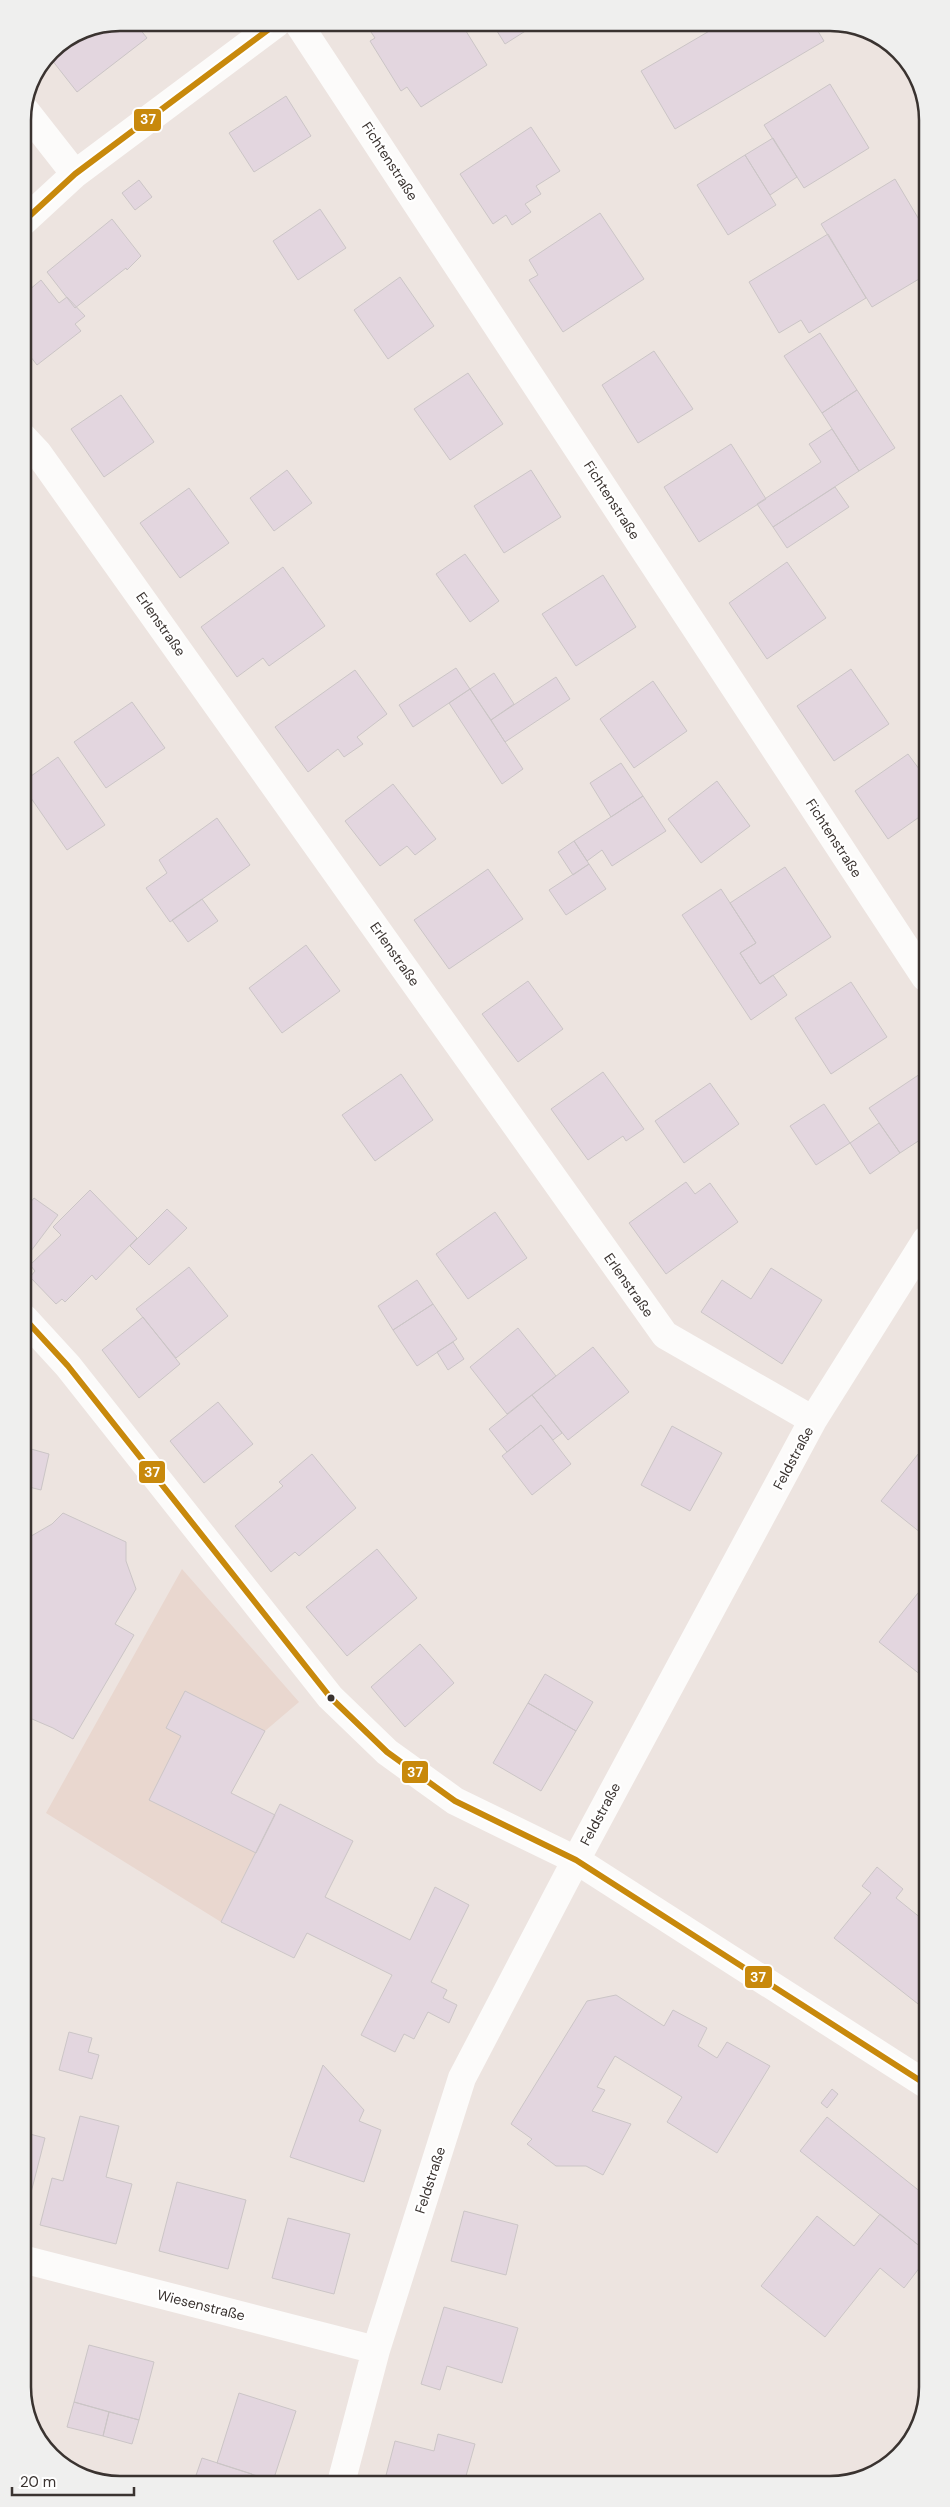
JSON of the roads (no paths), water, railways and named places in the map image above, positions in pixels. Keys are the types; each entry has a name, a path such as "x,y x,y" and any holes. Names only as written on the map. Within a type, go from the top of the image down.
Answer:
{"street":[{"path":"31,215 75,174 265,31"},
{"name":"Fichtenstraße","path":"304,31 919,968"},
{"path":"31,118 75,174"},
{"name":"Erlenstraße","path":"31,446 135,587 665,1335 813,1420"},
{"name":"Feldstraße","path":"343,2476 376,2350 462,2078 576,1860 813,1420 919,1251"},
{"path":"31,1326 68,1366 330,1697 387,1752 455,1801 576,1860 919,2080"},
{"name":"Wiesenstraße","path":"31,2261 376,2350"}]}
